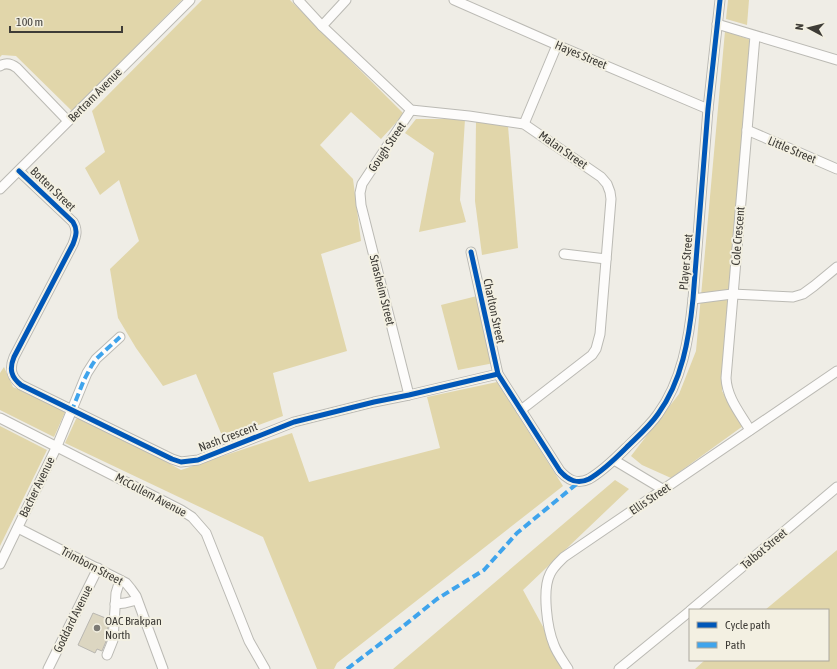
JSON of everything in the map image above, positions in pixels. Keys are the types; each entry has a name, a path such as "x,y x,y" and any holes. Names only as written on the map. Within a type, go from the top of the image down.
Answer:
{"street":[{"name":"Bertram Avenue","path":"0,190 190,0"},
{"path":"298,0 322,26 411,110"},
{"path":"322,26 346,0"},
{"name":"Hayes Street","path":"454,0 557,46 708,109"},
{"name":"Player Street","path":"521,410 560,471 568,478 579,482 584,482 595,476 614,460 646,429 658,414 674,383 684,355 690,328 708,109 720,0"},
{"path":"717,24 837,60"},
{"name":"Cole Crescent","path":"750,430 731,399 726,383 726,369 755,36"},
{"path":"524,124 557,46"},
{"path":"0,66 2,64 12,64 17,68 68,121"},
{"name":"Malan Street","path":"411,110 524,124 593,171 607,184 610,192 612,199 600,334 596,349 585,361 521,410"},
{"name":"Gough Street","path":"362,184 411,110"},
{"name":"Little Street","path":"747,130 837,169"},
{"name":"Botten Street","path":"19,171 73,222 76,228 74,244"},
{"name":"Strasheim Street","path":"362,184 360,193 361,205 409,395"},
{"name":"Nash Crescent","path":"74,244 14,357 11,370 15,380 21,385 172,459 188,462 211,456 294,422 498,374"},
{"name":"Charlton Street","path":"471,252 498,374"},
{"path":"564,254 606,259"},
{"path":"693,298 732,294 793,297 803,294 837,267"},
{"name":"Bacher Avenue","path":"0,564 57,446 84,380 96,359 120,337"},
{"name":"Ellis Street","path":"568,669 553,643 545,599 546,586 551,572 556,564 564,557 664,490 837,370"},
{"path":"498,374 521,410"},
{"name":"McCullem Avenue","path":"0,418 181,510 200,524 206,533 249,640 265,669"},
{"path":"614,460 664,490"},
{"name":"Talbot Street","path":"691,609 837,487"},
{"name":"Trimborn Street","path":"18,528 98,568 120,580 131,589 137,600 163,669"},
{"name":"Goddard Avenue","path":"48,669 98,568"},
{"path":"107,655 113,640 116,593 120,580"},
{"path":"115,604 125,604 137,600"},
{"name":"Talbot Street","path":"619,669 689,611"}],"shaded area":[{"path":"0,0 182,0 72,111 16,56 2,55 0,57"},
{"path":"202,0 290,0 404,114 381,139 351,112 320,145 353,179 361,241 321,254 347,351 273,373 283,416 223,438 196,374 163,386 136,348 118,318 110,269 139,241 119,180 100,195 85,168 105,152 92,111"},
{"path":"728,0 749,0 747,25 726,19"},
{"path":"725,31 751,40 722,391 743,426 671,478 642,465 631,456 679,394 696,351"},
{"path":"416,119 465,119 460,200 466,222 419,232 434,153 405,133"},
{"path":"476,121 508,126 518,248 482,255 475,201"},
{"path":"477,296 494,363 458,370 441,305"},
{"path":"4,367 13,387 66,410 54,437 0,410 0,373"},
{"path":"497,382 563,486 337,663 334,669 317,669 263,537 65,443 76,419 83,416 181,470 292,433 309,482 440,448 427,397"},
{"path":"0,426 47,450 0,546"},
{"path":"615,480 629,489 523,590 566,669 393,669"},
{"path":"837,550 837,669 695,669 704,661 829,661 829,609 766,609"}],"building":[{"name":"OAC Brakpan North","path":"93,613 108,619 108,628 104,635 107,639 102,651 97,649 95,653 78,645"}],"marked path":[{"path":"70,409 72,410 84,380 96,359 120,337"},
{"path":"347,669 437,599 484,570 517,533 579,482"}],"cycle path":[{"path":"471,252 498,374 560,471 573,481 581,482 589,479 613,461 643,432 666,401 679,374 689,329 693,299 708,109 720,0"},
{"path":"19,171 73,222 76,228 76,233 73,244 14,357 11,369 13,376 21,385 172,459 181,462 198,460 294,422 498,374"}],"place":[{"name":"OAC Brakpan North","path":"97,628"}]}
